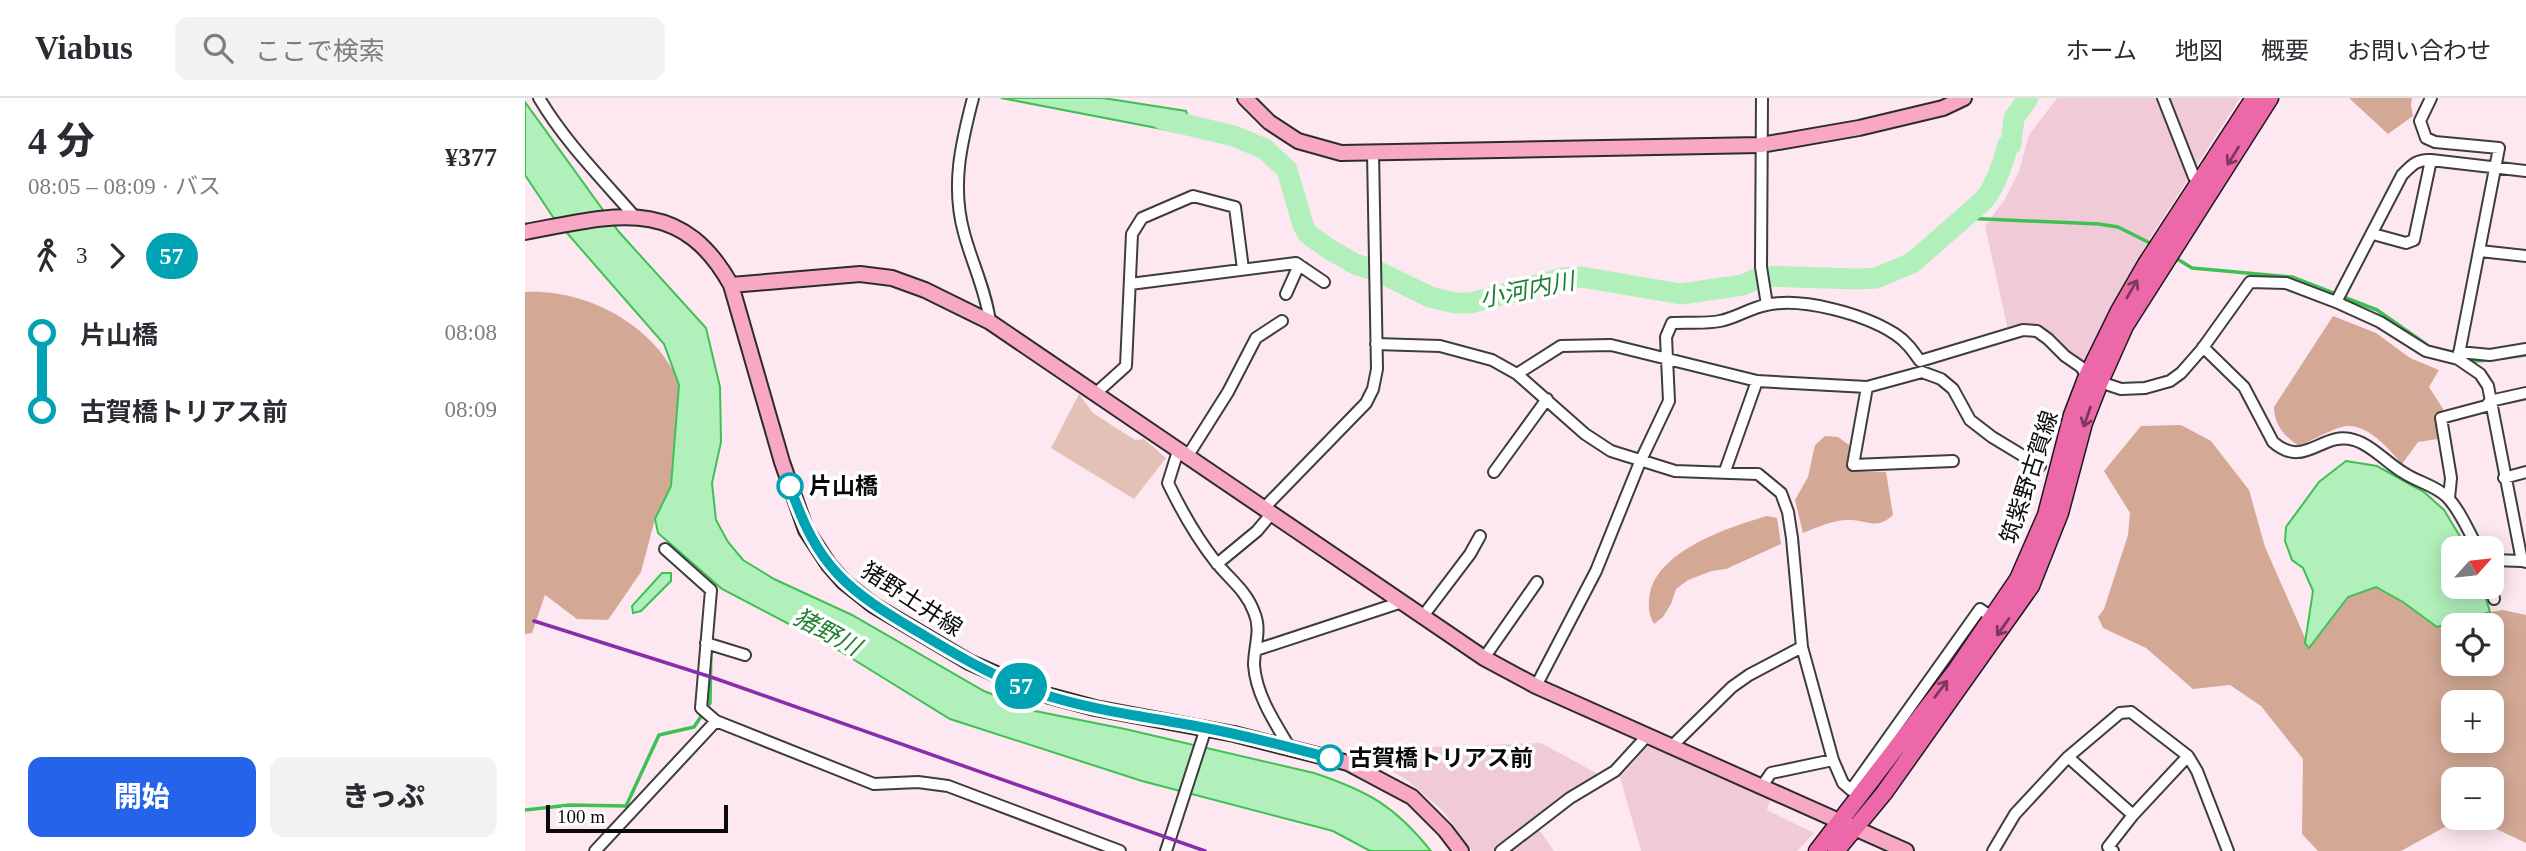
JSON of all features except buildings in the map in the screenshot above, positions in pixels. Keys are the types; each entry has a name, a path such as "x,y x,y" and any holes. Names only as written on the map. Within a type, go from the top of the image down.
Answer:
{"main road":[{"name":"筑紫野古賀線","path":"1817,851 1848,825 1915,751 2031,586 2060,513 2093,379 2126,299 2254,98"},
{"name":"筑紫野古賀線","path":"1836,851 1848,825 1856,792 1993,618 2018,579 2046,515 2072,415 2125,326 2270,98"}],"street":[{"path":"539,98 630,218"},
{"path":"973,98 959,155 958,188 963,231 987,298 990,322"},
{"path":"1245,98 1269,122 1298,142 1341,153 1761,145 1871,125 1943,108 1964,98"},
{"path":"1762,98 1761,267 1767,302"},
{"path":"2163,98 2194,177 2201,182"},
{"path":"2431,98 2420,121 2426,138 2435,142 2499,148 2459,355"},
{"path":"1217,564 1257,531 1268,510 1366,403 1373,389 1377,369 1373,152"},
{"path":"2372,234 2406,243 2414,240 2431,160"},
{"path":"2336,302 2402,174 2414,163 2431,160 2526,170"},
{"path":"1095,394 1126,366 1132,234 1142,218 1193,196 1235,207 1243,269"},
{"name":"猪野土井線","path":"525,232 630,218 670,223 703,244 719,263 731,285 798,510 818,551 844,582 873,605 969,662 1009,682 1075,704 1206,728 1348,763 1412,797 1445,830 1461,851"},
{"path":"2480,251 2526,256"},
{"path":"1130,284 1296,263 1324,282"},
{"path":"1286,294 1299,265"},
{"path":"731,285 860,274 892,278 925,290 990,322 1484,658 1536,686 1906,851"},
{"path":"1517,374 1560,345 1611,345 1757,381 1867,387 2023,330 2037,331 2093,379 2121,389 2145,388 2162,384 2181,373 2250,282 2286,283 2336,302 2380,322 2426,351 2490,355 2526,349"},
{"path":"1536,686 1596,571 1640,462 1669,401 1666,337 1672,323 1720,321 1767,302 1837,311 1872,322 1896,334 1911,347 1921,366 1953,389 1970,420 1992,437 2040,466"},
{"path":"1282,321 1256,338 1229,392 1183,454 1168,483 1178,504 1217,564 1236,582 1251,605 1259,628 1254,663 1258,683 1270,714 1290,748"},
{"path":"1376,344 1440,346 1492,360 1517,374 1585,434 1611,451 1675,471 1758,474 1781,494 1788,512 1792,538 1802,647 1833,760 1843,783 1856,792"},
{"path":"2203,347 2244,387 2273,442 2279,448 2299,454 2340,438 2355,440 2405,474 2440,490 2449,498 2471,536"},
{"path":"2459,355 2480,374 2488,386 2504,478 2523,544 2524,561 2504,560"},
{"path":"1724,471 1757,381"},
{"path":"1867,387 1853,465 1953,461"},
{"path":"2449,498 2451,478 2441,418 2486,406 2490,401 2526,393"},
{"path":"1494,472 1547,400"},
{"path":"2504,478 2526,471"},
{"path":"1423,616 1481,536"},
{"path":"665,549 711,590 701,708 716,721 874,783 918,782 948,786 1120,851"},
{"path":"1484,658 1537,582"},
{"path":"1257,650 1402,602"},
{"path":"706,643 745,655"},
{"path":"1672,746 1732,687 1802,647"},
{"path":"1993,851 2015,814 2068,757 2120,713 2131,712 2188,756 2197,771 2224,849"},
{"path":"595,851 716,721"},
{"path":"1166,851 1206,728"},
{"path":"1501,851 1570,797 1615,771 1647,736"},
{"path":"2113,851 2108,847 2133,815 2188,756"},
{"path":"2068,757 2133,815"},
{"path":"1762,786 1771,773 1833,760"}],"shaded area":[{"path":"2057,98 2240,98 2147,243 2084,360 2065,352 2044,329 2031,325 2008,330 1985,226 2005,199 2019,171 2029,135"},
{"path":"2349,98 2412,98 2413,116 2388,134"},
{"path":"525,292 548,292 572,297 617,315 655,345 680,385 671,487 655,519 641,572 608,620 577,619 545,595 532,633 525,634"},
{"path":"2333,316 2376,333 2410,358 2439,370 2429,387 2443,409 2445,438 2418,442 2402,464 2378,439 2355,427 2336,429 2299,446 2289,439 2278,425 2274,407"},
{"path":"1079,394 1093,413 1135,440 1144,439 1166,458 1134,499 1051,448"},
{"path":"2181,425 2211,441 2249,490 2265,547 2309,647 2348,597 2377,587 2403,602 2490,612 2503,610 2526,615 2526,843 2498,830 2504,830 2504,767 2441,767 2441,829 2401,851 2318,851 2302,834 2303,759 2261,706 2230,685 2193,689 2146,648 2103,628 2098,617 2104,609 2128,535 2130,513 2104,471 2141,426"},
{"path":"1825,436 1838,437 1849,445 1849,471 1886,472 1893,515 1887,520 1873,524 1839,521 1803,533 1795,500 1808,477 1815,445"},
{"path":"1767,516 1777,518 1781,544 1726,569 1688,580 1676,589 1663,617 1654,624 1649,609 1650,593 1656,578 1667,564 1716,534"},
{"path":"1541,743 1598,774 1532,819 1554,851 1472,851 1443,811 1408,781 1376,761 1375,749"},
{"path":"1649,745 1771,798 1767,810 1814,833 1797,851 1641,851 1620,777"}],"water":[{"path":"1001,98 1103,98 1186,111 1193,135"},
{"name":"猪野川","path":"525,102 619,232 706,328 720,387 721,442 712,483 716,520 728,542 743,560 774,579 852,615 984,691 1035,711 1314,773 1350,786 1392,811 1431,851 1370,851 1333,831 1142,781 950,719 835,648 722,589 658,533 655,519 671,486 679,385 664,344 553,217 525,175"},
{"path":"2346,461 2377,466 2424,492 2444,510 2460,536 2441,536 2441,599 2486,599 2490,612 2441,613 2441,626 2437,627 2403,602 2376,587 2348,597 2309,648 2305,643 2313,591 2303,568 2292,560 2285,541 2286,527 2319,482"},
{"path":"662,573 671,573 671,581 641,611 633,613 632,606"}],"waterway":[{"name":"小河内川","path":"1162,119 1234,136 1265,149 1287,170 1308,234 1355,264 1379,272 1430,297 1455,303 1471,303 1562,278 1581,277 1681,294 1743,285 1762,276 1876,278 1912,263 1984,200 1996,180 2008,145 2011,144 2014,118 2028,98"},
{"path":"1963,218 2099,224 2118,227 2152,244"},
{"path":"2174,257 2192,268 2292,277 2377,310 2430,347 2456,353"},
{"path":"2504,358 2526,355"},
{"path":"2463,356 2475,361 2489,360"},
{"path":"525,810 570,805 626,806 659,735 694,727 710,703 711,648"}],"railway":[{"path":"534,621 711,677 1205,851"}],"bus line":[{"name":"57","path":"790,486 806,530 818,551 844,582 873,605 969,662 1009,682 1065,701 1220,731 1330,758"}],"place":[{"name":"片山橋","path":"790,486"},
{"name":"古賀橋トリアス前","path":"1330,758"}]}
